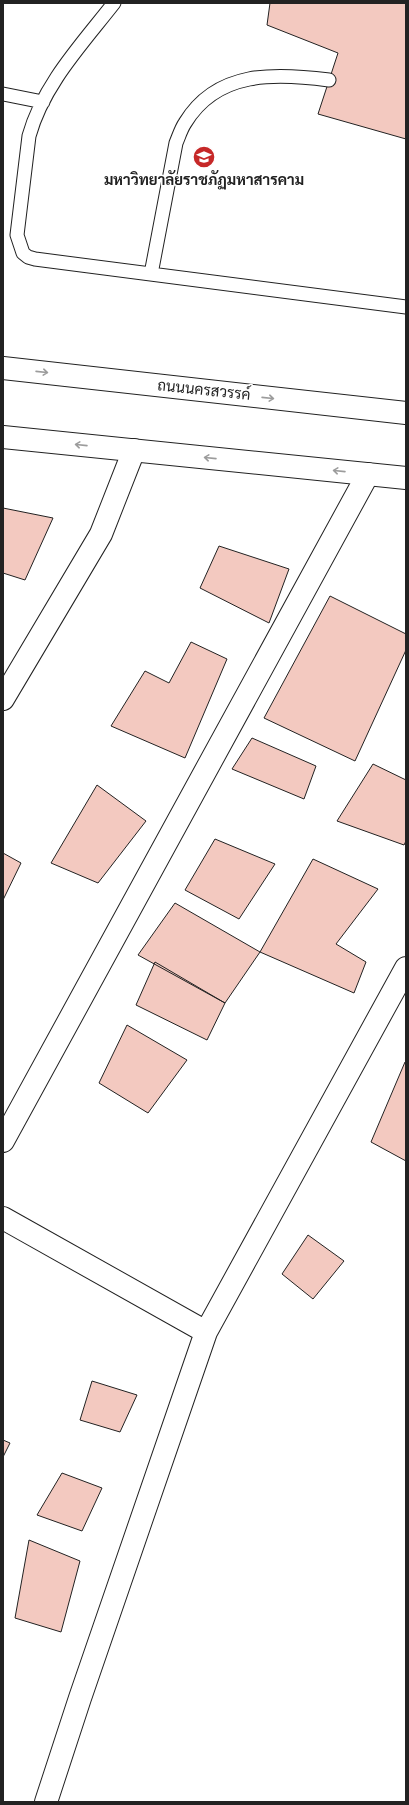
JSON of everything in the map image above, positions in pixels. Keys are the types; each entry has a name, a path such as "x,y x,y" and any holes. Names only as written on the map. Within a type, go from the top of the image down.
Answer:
{"street":[{"name":"ถนนนครสวรรค์","path":"3,368 406,413"},
{"path":"3,437 406,478"},
{"path":"3,699 101,534 134,450"},
{"path":"3,1141 368,474"},
{"path":"46,1802 82,1691 206,1332 406,968"},
{"path":"3,1218 206,1332"}],"lane":[{"path":"114,3 56,80 42,102 32,124 16,235 23,252 28,257 35,259 406,307"},
{"path":"151,274 176,142 185,122 202,102 214,92 230,84 261,76 299,76 329,80"},
{"path":"3,94 42,102"}],"building":[{"path":"270,3 406,3 406,139 318,114 338,53 267,25"},
{"path":"3,508 53,518 25,580 3,573"},
{"path":"219,546 289,569 269,623 200,588"},
{"path":"330,596 406,634 406,650 355,761 264,718"},
{"path":"191,642 227,659 185,758 111,726 145,671 169,683"},
{"path":"252,738 316,766 304,799 232,769"},
{"path":"373,764 406,780 406,841 404,845 337,821"},
{"path":"97,785 146,821 98,883 51,863"},
{"path":"215,839 275,864 239,919 185,890"},
{"path":"3,853 21,863 3,900"},
{"path":"313,859 378,889 336,944 366,962 354,993 260,952"},
{"path":"175,903 260,952 225,1003 138,955"},
{"path":"155,962 225,1003 207,1040 136,1005"},
{"path":"127,1025 187,1060 148,1113 99,1083"},
{"path":"405,1062 406,1063 406,1161 371,1142"},
{"path":"308,1235 344,1261 313,1299 282,1274"},
{"path":"92,1381 137,1395 120,1432 80,1420"},
{"path":"3,1440 10,1443 3,1457"},
{"path":"62,1473 102,1488 82,1531 37,1515"},
{"path":"29,1540 80,1561 61,1632 15,1618"}],"place":[{"name":"มหาวิทยาลัยราชภัฏมหาสารคาม","path":"204,157"}]}
